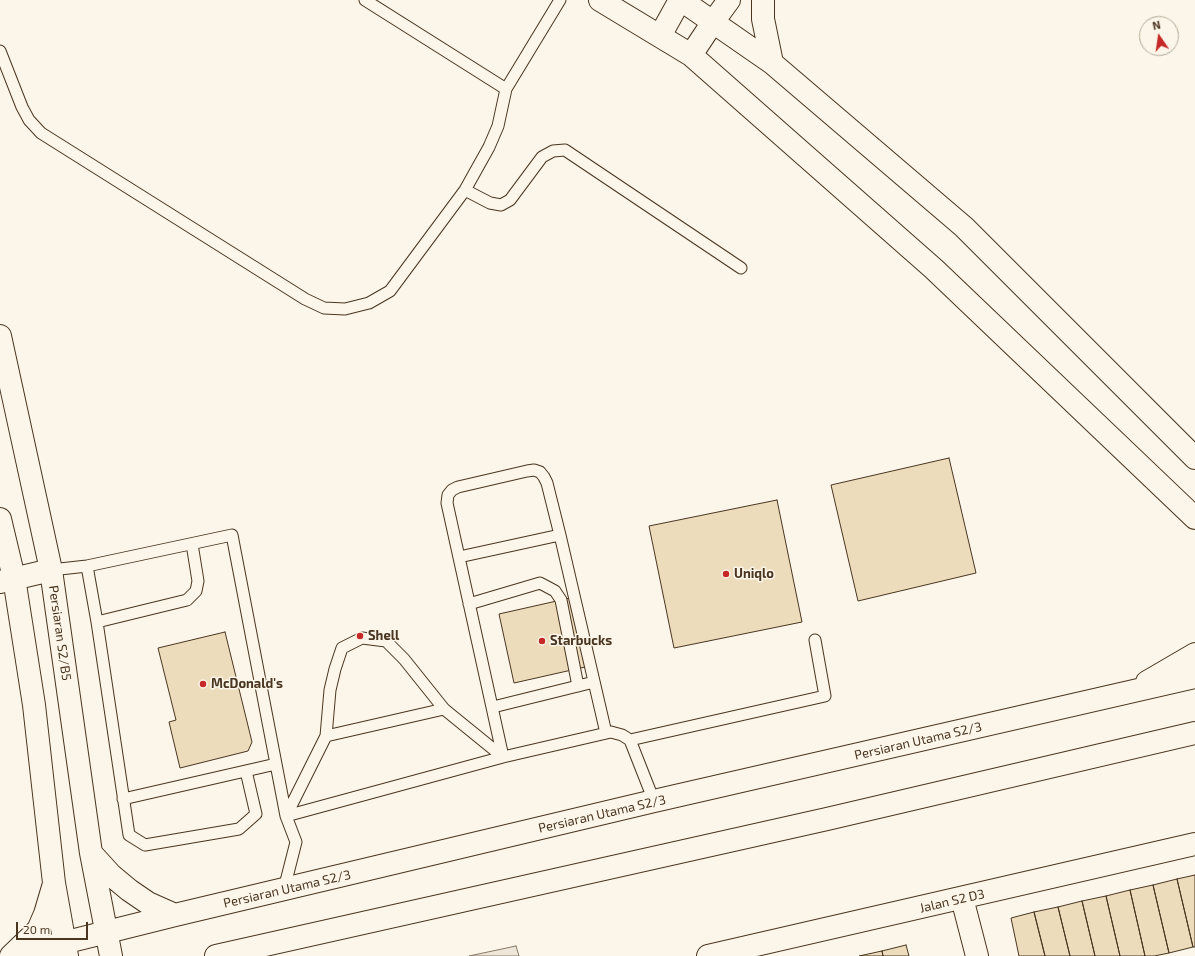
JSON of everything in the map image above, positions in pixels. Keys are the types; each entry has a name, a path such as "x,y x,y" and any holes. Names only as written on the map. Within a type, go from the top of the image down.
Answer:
{"main road":[{"path":"600,0 691,55 934,269 1195,518"},
{"path":"660,36 680,0 772,63 964,227 1195,458"},
{"path":"691,55 729,0"},
{"path":"763,0 763,19 772,63"},
{"name":"Persiaran S2/B5","path":"0,336 51,570 91,853 111,956"},
{"path":"0,520 7,580 34,705 54,883 66,949"},
{"path":"7,580 51,570"},
{"path":"1129,692 1195,654"},
{"name":"Persiaran Utama S2/3","path":"11,956 66,949 106,932 175,915 654,801 1195,677"},
{"path":"216,956 827,819 1195,733"},
{"name":"Jalan S2 D3","path":"708,956 1195,844"},
{"path":"91,853 111,875 129,890 148,903 175,915"},
{"path":"11,956 38,930 45,914 54,883"},
{"path":"962,898 977,956"}],"lane":[{"path":"365,0 506,89"},
{"path":"0,51 22,107 29,120 41,133 305,299 324,308 345,309 369,303 390,291 465,190 489,147 498,126 506,89 560,0"},
{"path":"465,190 490,203 501,205 510,200 542,157 553,151 565,150 741,268"},
{"path":"503,757 446,502 448,495 452,490 458,487 534,470 540,472 544,477 560,535 594,682 609,732"},
{"path":"51,570 87,566 232,535 286,816 296,842 284,889"},
{"path":"459,557 560,535"},
{"path":"97,622 187,600 196,591 198,581 192,544"},
{"path":"87,566 97,622 129,835 145,845 239,829 256,814 246,771"},
{"path":"469,604 540,583 555,591 561,600 578,686"},
{"path":"286,816 326,736 330,690 342,648 362,638 386,641 404,659 444,709 503,757"},
{"path":"630,740 825,696 815,640"},
{"path":"493,707 594,682"},
{"path":"326,736 444,709"},
{"path":"286,816 503,757 609,732 622,735 630,740 654,801"},
{"path":"123,799 276,764"}],"shaded area":[{"path":"516,946 519,956 469,956"}],"building":[{"path":"949,458 976,573 858,601 831,485"},
{"name":"Uniqlo","path":"777,500 802,622 674,648 649,526"},
{"name":"Starbucks","path":"570,598 585,667 514,683 499,614"},
{"name":"McDonald's","path":"225,632 252,742 248,751 180,768 169,722 176,720 158,648"},
{"path":"1195,875 1195,947 1193,947 1177,879"},
{"path":"1177,879 1193,947 1169,953 1153,885"},
{"path":"1153,885 1169,953 1145,956 1130,890"},
{"path":"1130,890 1145,956 1120,956 1106,896"},
{"path":"1106,896 1120,956 1095,956 1082,901"},
{"path":"1082,901 1095,956 1070,956 1058,907"},
{"path":"1058,907 1070,956 1045,956 1034,912"},
{"path":"1034,912 1045,956 1019,956 1011,918"},
{"path":"906,945 909,956 883,956 882,951"},
{"path":"882,951 883,956 859,956"}],"place":[{"name":"Uniqlo","path":"726,574"},
{"name":"Shell","path":"360,636"},
{"name":"Starbucks","path":"542,641"},
{"name":"McDonald's","path":"203,684"}]}
